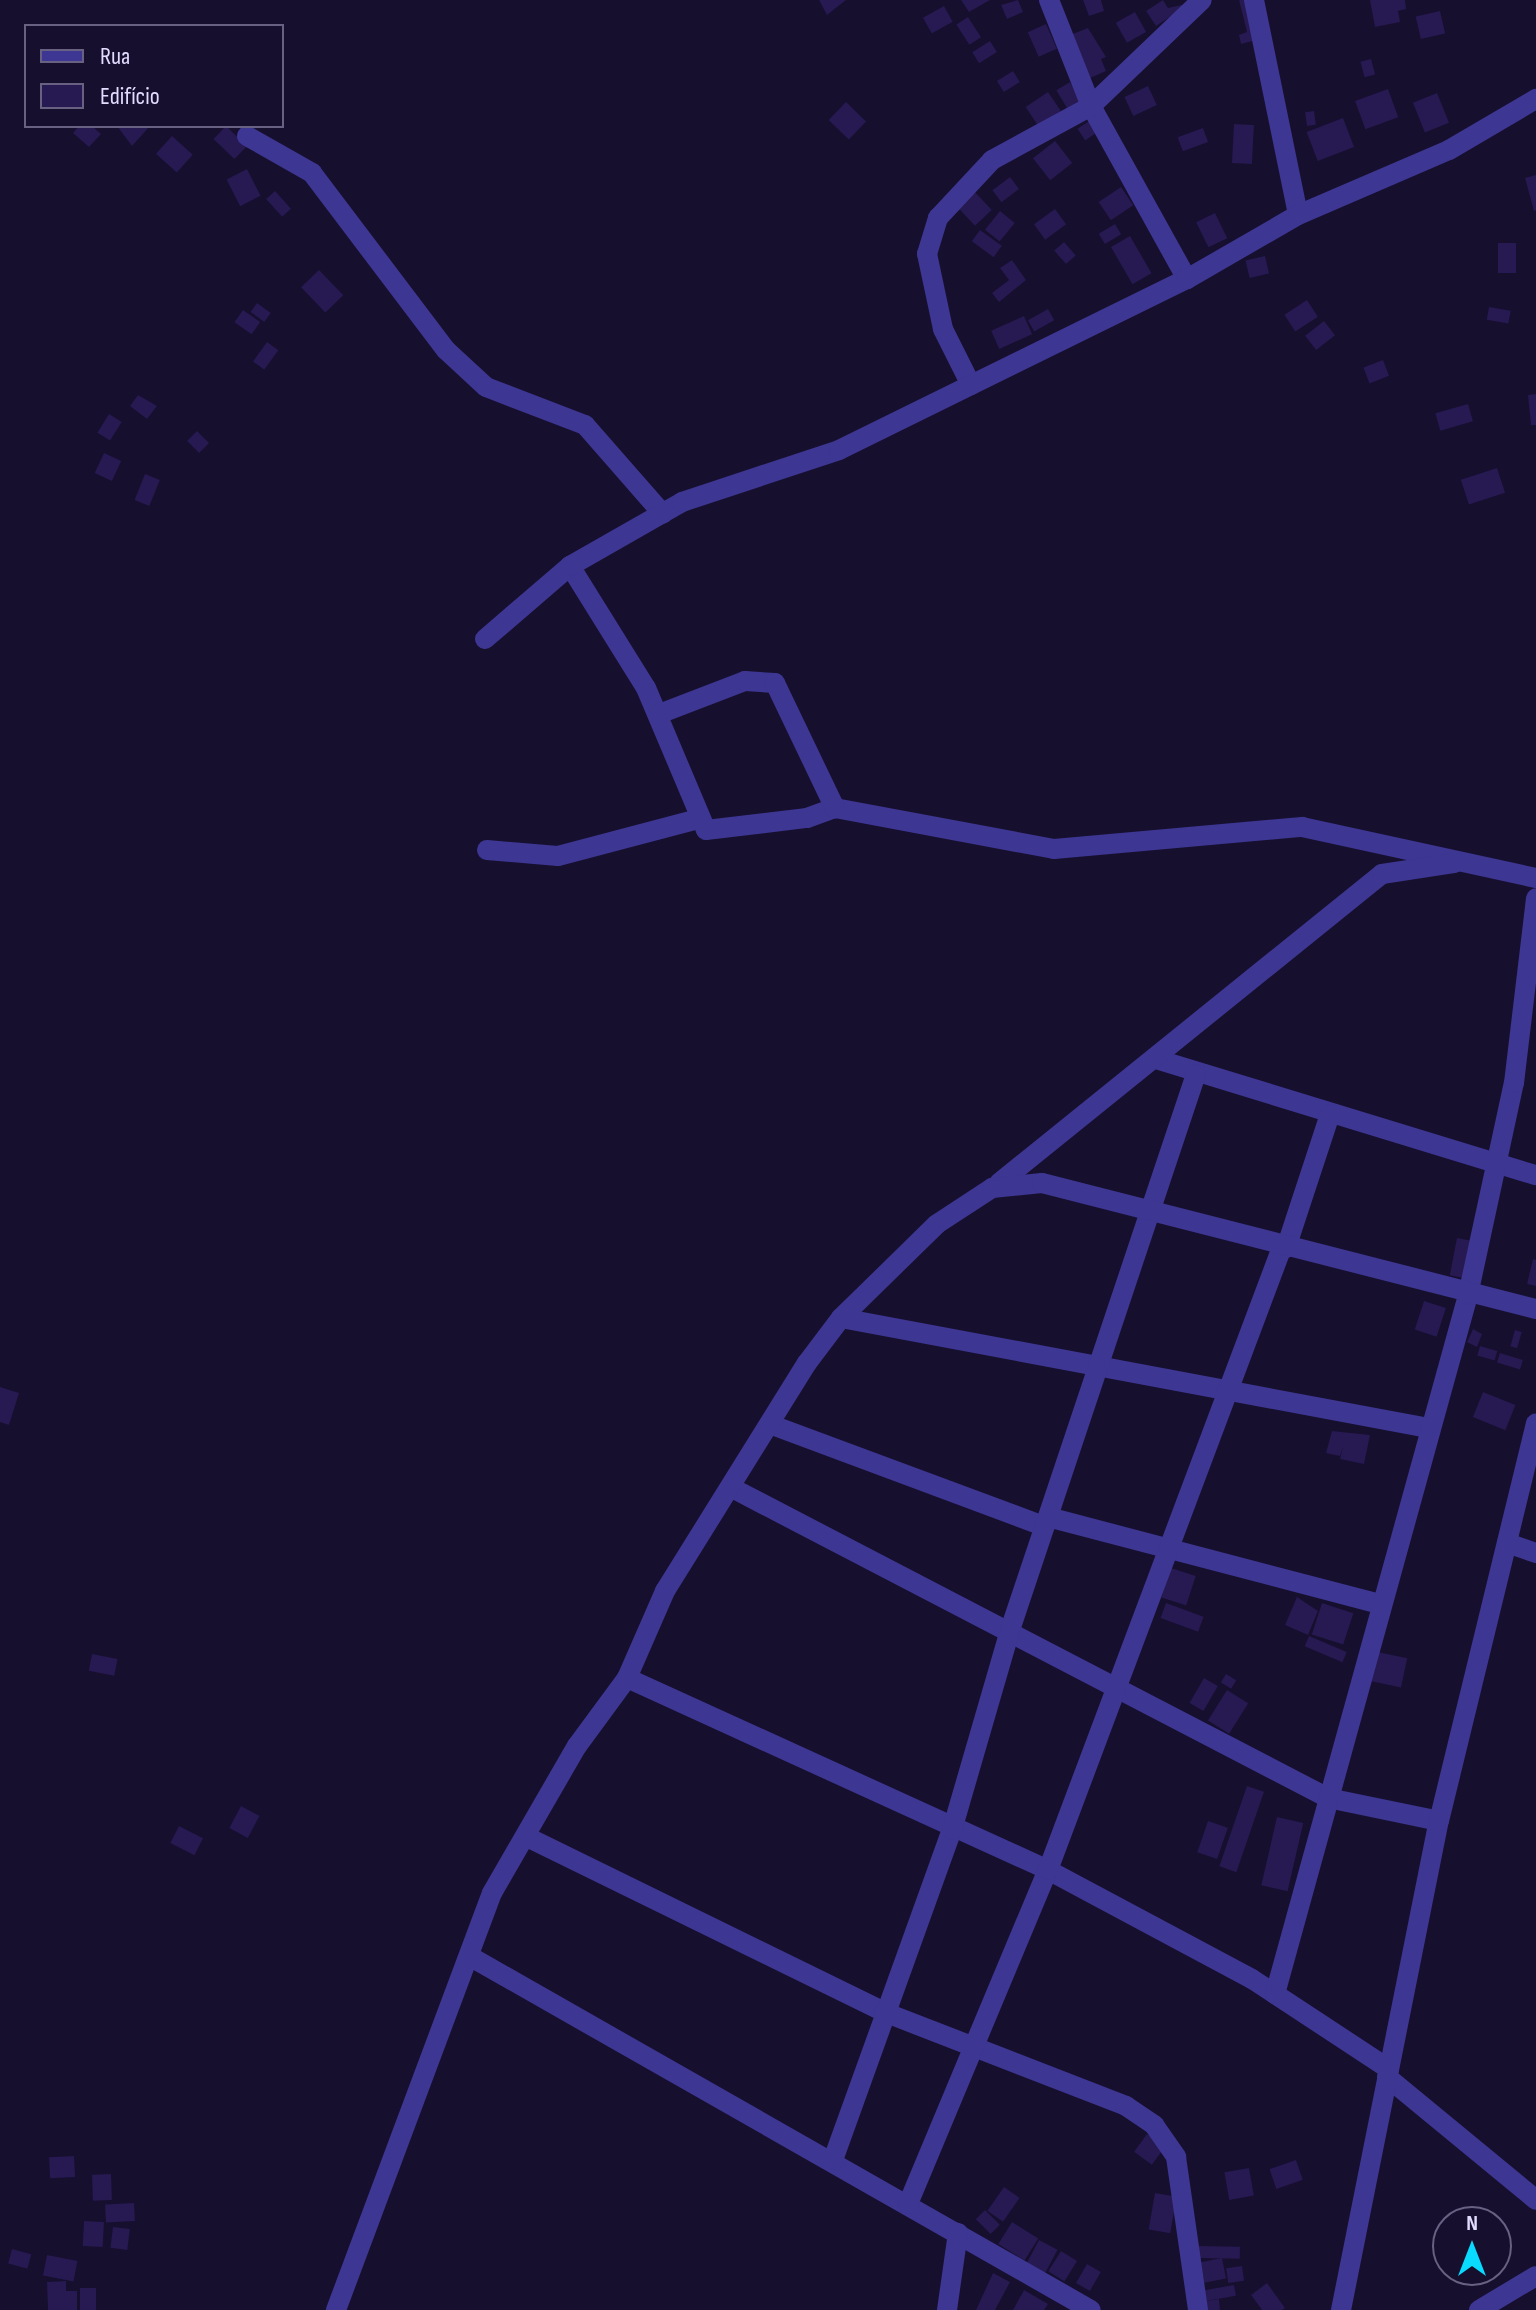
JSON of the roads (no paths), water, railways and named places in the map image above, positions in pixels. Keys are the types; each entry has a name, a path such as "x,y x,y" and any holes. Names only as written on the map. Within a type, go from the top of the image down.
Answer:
{"street":[{"path":"1049,0 1091,106 1187,279"},
{"path":"971,385 943,329 929,234 992,160 1091,106 1202,0"},
{"path":"1254,0 1286,181 1298,215"},
{"path":"485,639 570,566 663,514 738,478 839,450 1187,279 1298,215 1449,150 1536,99"},
{"path":"247,136 312,173 446,350 476,378 517,404 585,425 663,514"},
{"path":"570,566 659,714 698,819 706,830 835,808 1054,849 1302,827 1536,878"},
{"path":"659,714 745,681 775,683 835,808"},
{"path":"487,850 558,856 698,819"},
{"path":"336,2310 471,1957 492,1893 577,1746 627,1678 665,1591 734,1489 841,1318 937,1224 992,1188 1159,1060 1382,874 1461,861"},
{"path":"1275,1994 1428,1428 1468,1295 1499,1164 1536,898"},
{"path":"1159,1060 1196,1074 1536,1175"},
{"path":"833,2160 952,1830 1011,1627 1196,1074"},
{"path":"908,2204 979,2045 1048,1870 1115,1684 1231,1392 1330,1114"},
{"path":"992,1188 1042,1183 1468,1295 1536,1309"},
{"path":"841,1318 1100,1362 1231,1392 1428,1428"},
{"path":"1341,2310 1439,1821 1536,1424"},
{"path":"772,1425 1046,1521 1380,1604"},
{"path":"734,1489 1011,1627 1328,1798 1439,1821"},
{"path":"1507,1543 1536,1553"},
{"path":"627,1678 952,1830 1048,1870 1275,1994 1388,2073 1536,2200"},
{"path":"527,1837 884,2012 979,2045 1126,2106 1167,2137 1176,2157 1198,2310"},
{"path":"471,1957 833,2160 1091,2310"},
{"path":"947,2310 958,2233"},
{"path":"1479,2310 1536,2276"}]}
